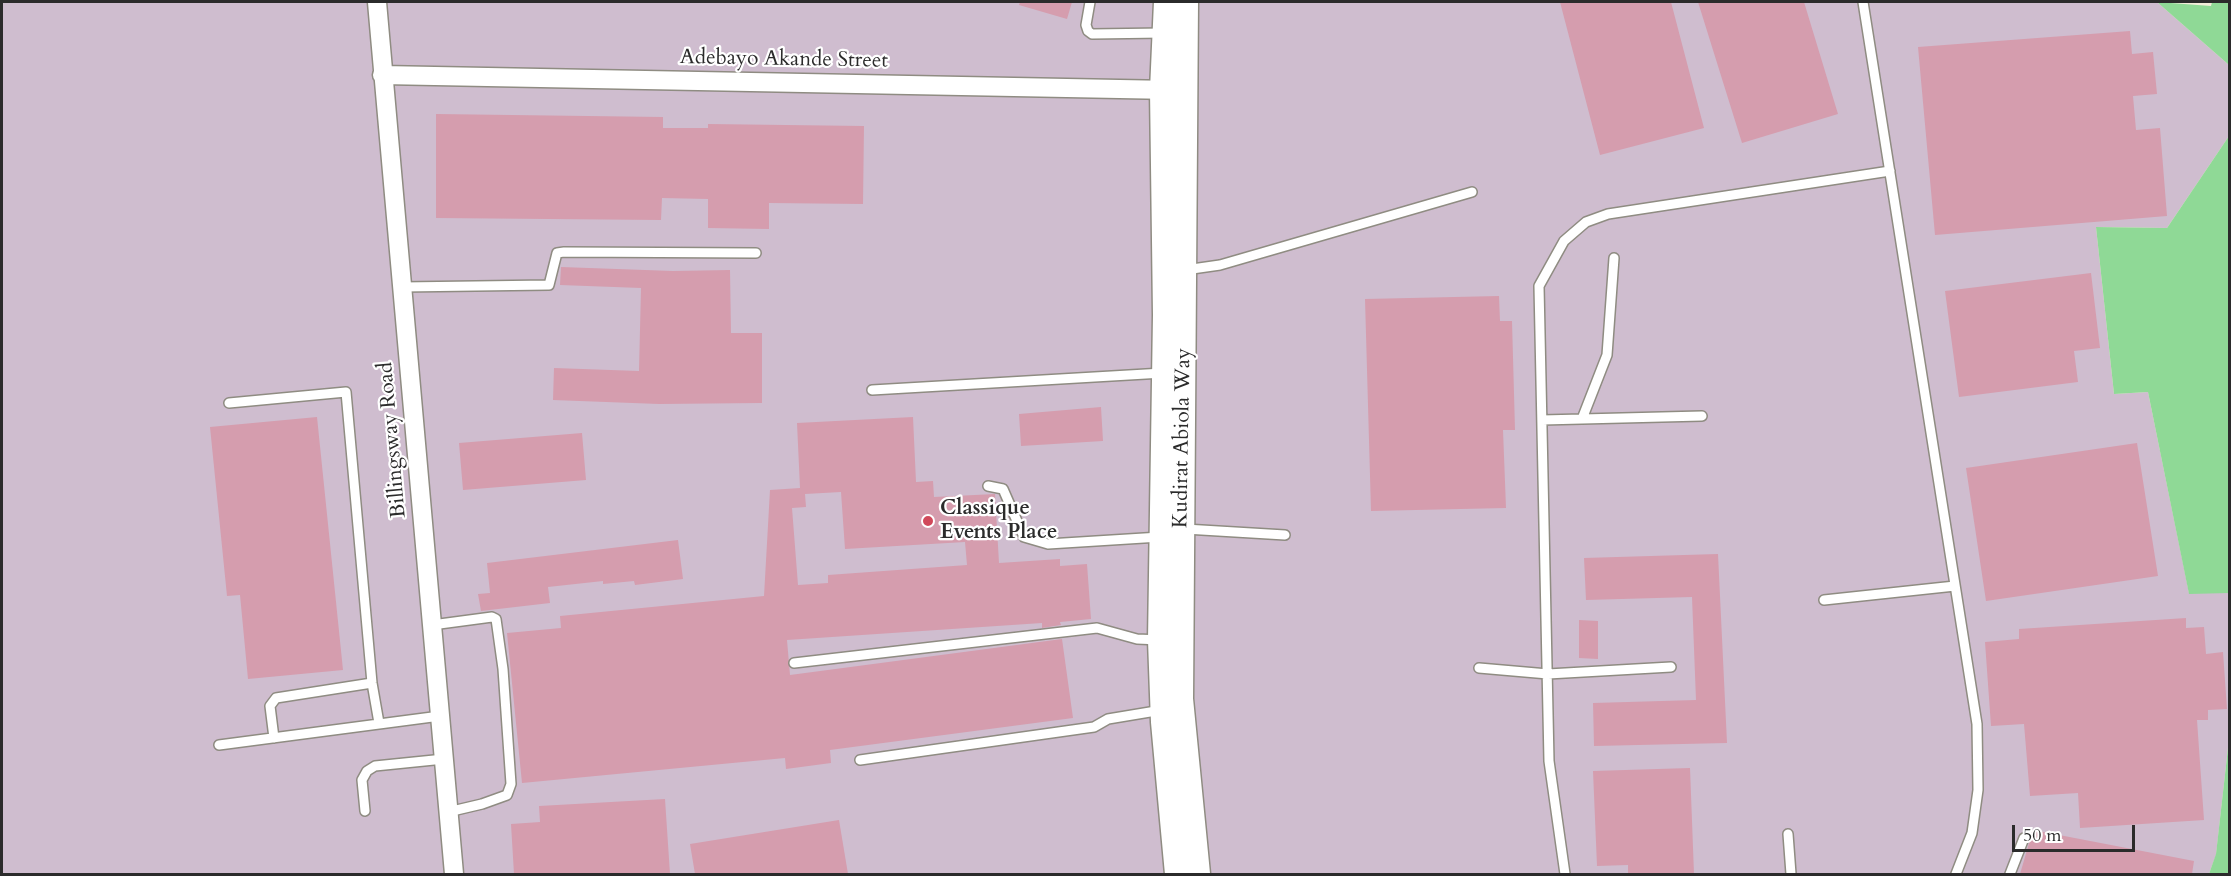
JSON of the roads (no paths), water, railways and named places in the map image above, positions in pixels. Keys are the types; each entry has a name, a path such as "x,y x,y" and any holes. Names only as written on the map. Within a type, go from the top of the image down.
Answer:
{"main road":[{"name":"Kudirat Abiola Way","path":"1166,2 1165,33 1174,91 1185,270 1181,699 1198,874"},
{"name":"Kudirat Abiola Way","path":"1177,874 1162,710 1160,537 1163,373 1174,91 1186,2"}],"street":[{"name":"Billingsway Road","path":"377,2 454,874"},
{"name":"Adebayo Akande Street","path":"382,75 1174,91"}],"lane":[{"path":"1090,2 1086,25 1092,34 1165,33"},
{"path":"1863,2 1977,724 1977,779 1972,833 1956,874"},
{"path":"1565,874 1549,761 1539,286 1564,241 1586,222 1608,214 1890,171"},
{"path":"1185,270 1220,265 1472,192"},
{"path":"402,287 549,285 556,253 564,252 756,254"},
{"path":"1582,419 1607,355 1614,258"},
{"path":"873,390 1163,373"},
{"path":"229,403 346,392 372,684 379,723"},
{"path":"1542,420 1702,416"},
{"path":"988,486 1004,489 1024,537 1048,544 1160,537"},
{"path":"1182,529 1284,535"},
{"path":"1824,600 1955,586"},
{"path":"432,625 492,617 496,619 502,669 511,784 507,795 483,804 448,812"},
{"path":"794,663 1097,628 1137,639 1160,640"},
{"path":"1479,668 1548,674 1671,667"},
{"path":"274,738 270,706 276,698 372,684"},
{"path":"860,760 1094,727 1108,719 1162,710"},
{"path":"219,745 440,716"},
{"path":"365,811 362,780 367,771 375,766 444,759"},
{"path":"1788,834 1791,874"},
{"path":"2010,874 2024,838"}],"place":[{"name":"Classique Events Place","path":"928,521"}]}
